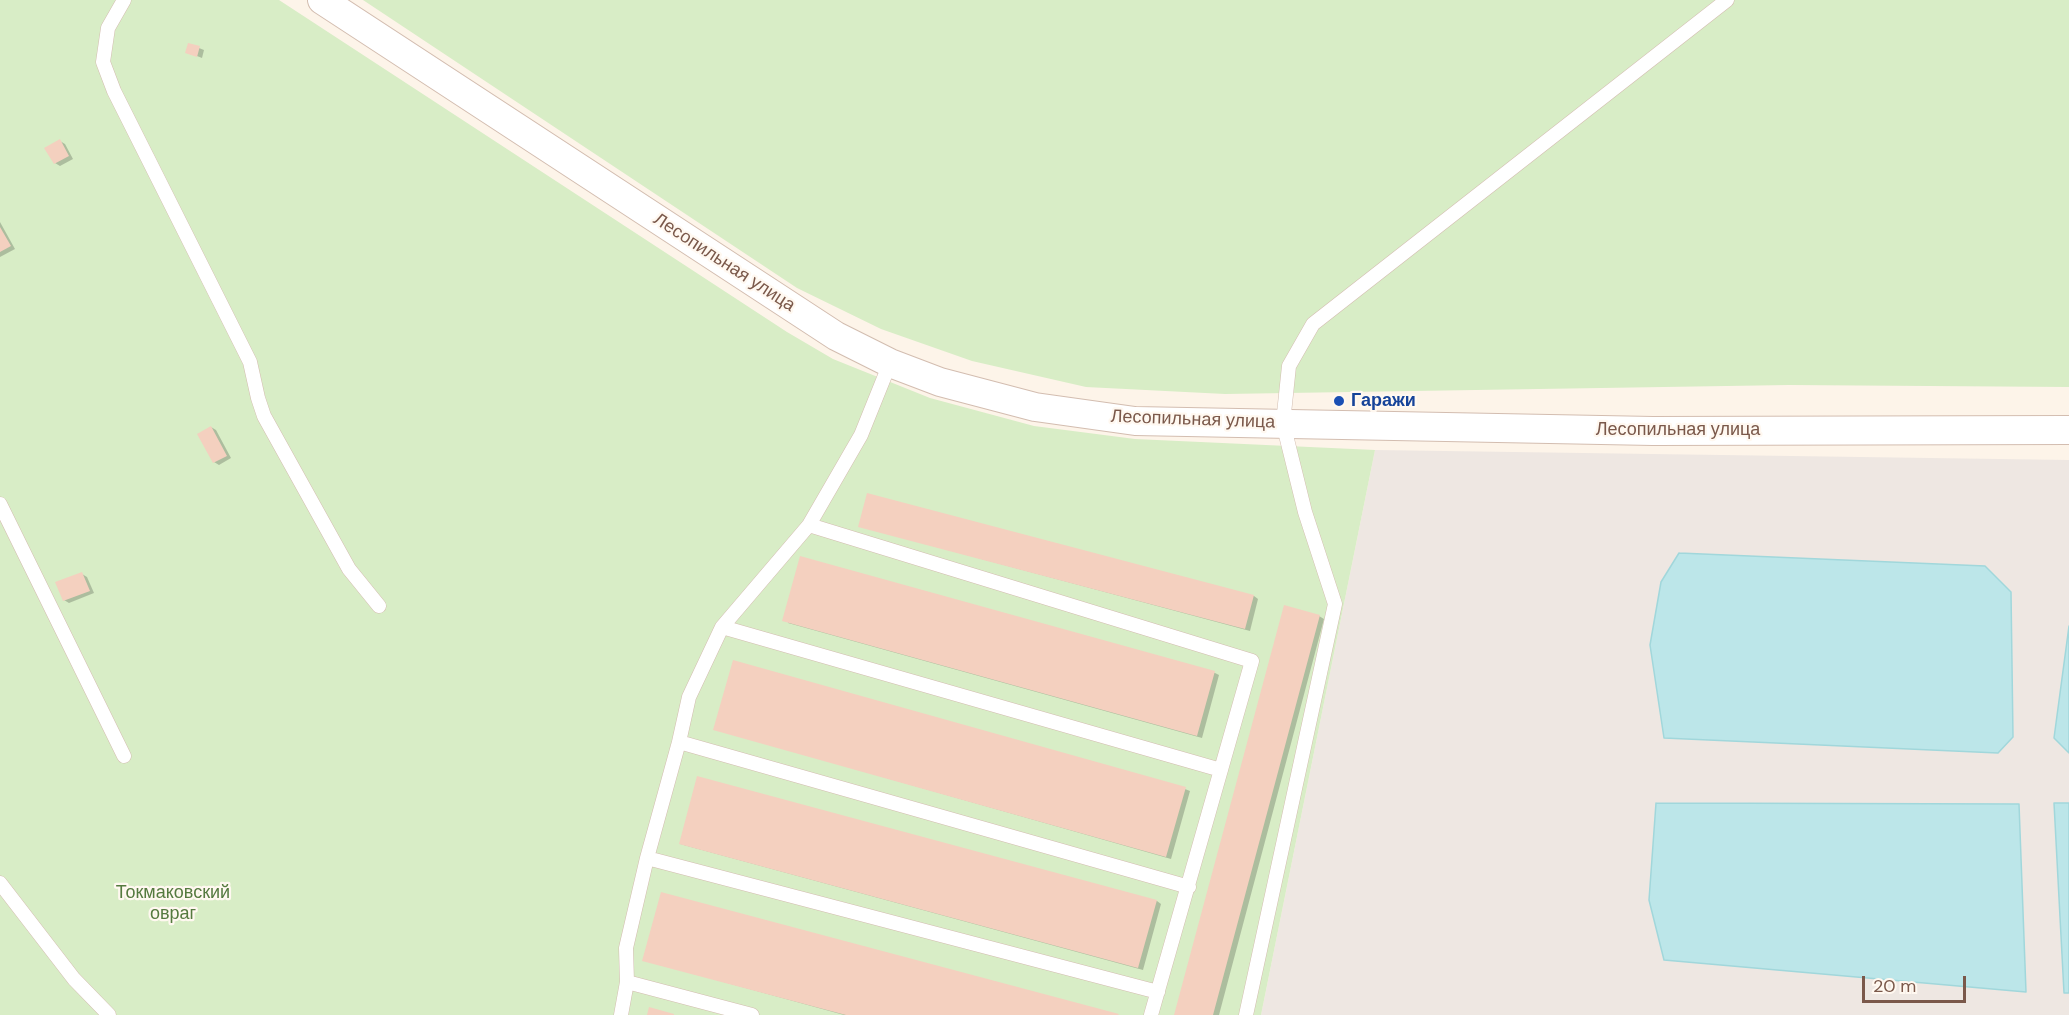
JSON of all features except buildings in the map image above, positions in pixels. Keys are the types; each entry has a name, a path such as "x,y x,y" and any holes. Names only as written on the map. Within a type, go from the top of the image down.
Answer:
{"street":[{"name":"Лесопильная улица","path":"322,0 836,336 890,363 940,382 1035,407 1135,421 1653,431 2069,430"}],"lane":[{"path":"124,0 108,28 103,62 114,91 250,362 264,416 349,569 379,606"},
{"path":"1246,1015 1335,604 1305,512 1282,423 1289,366 1313,324 1727,0"},
{"path":"621,1015 627,982 626,948 646,858 679,742 689,697 722,627 809,525 861,435 890,363"},
{"path":"0,504 124,756"},
{"path":"809,525 1252,661 1151,1015"},
{"path":"722,627 1221,770"},
{"path":"679,742 1189,887"},
{"path":"646,858 1158,993"},
{"path":"0,883 74,979 109,1015"},
{"path":"627,982 752,1015"}],"shaded area":[{"path":"1375,450 2069,460 2069,1015 1261,1015"}],"green space":[{"name":"Токмаковский овраг","path":"0,0 279,0 787,332 833,359 930,398 1034,426 1135,439 1375,450 1261,1015 0,1015"},
{"path":"363,0 2069,0 2069,387 1789,385 1225,394 1086,387 972,361 881,329 797,288"}],"water":[{"path":"1679,553 1985,566 2011,592 2013,737 1998,753 1664,738 1650,645 1661,582"},
{"path":"2069,626 2069,753 2054,738"},
{"path":"1656,803 2019,804 2026,992 1664,960 1649,900"},
{"path":"2054,803 2069,803 2069,993 2064,993"}],"place":[{"name":"Гаражи","path":"1339,401"}]}
